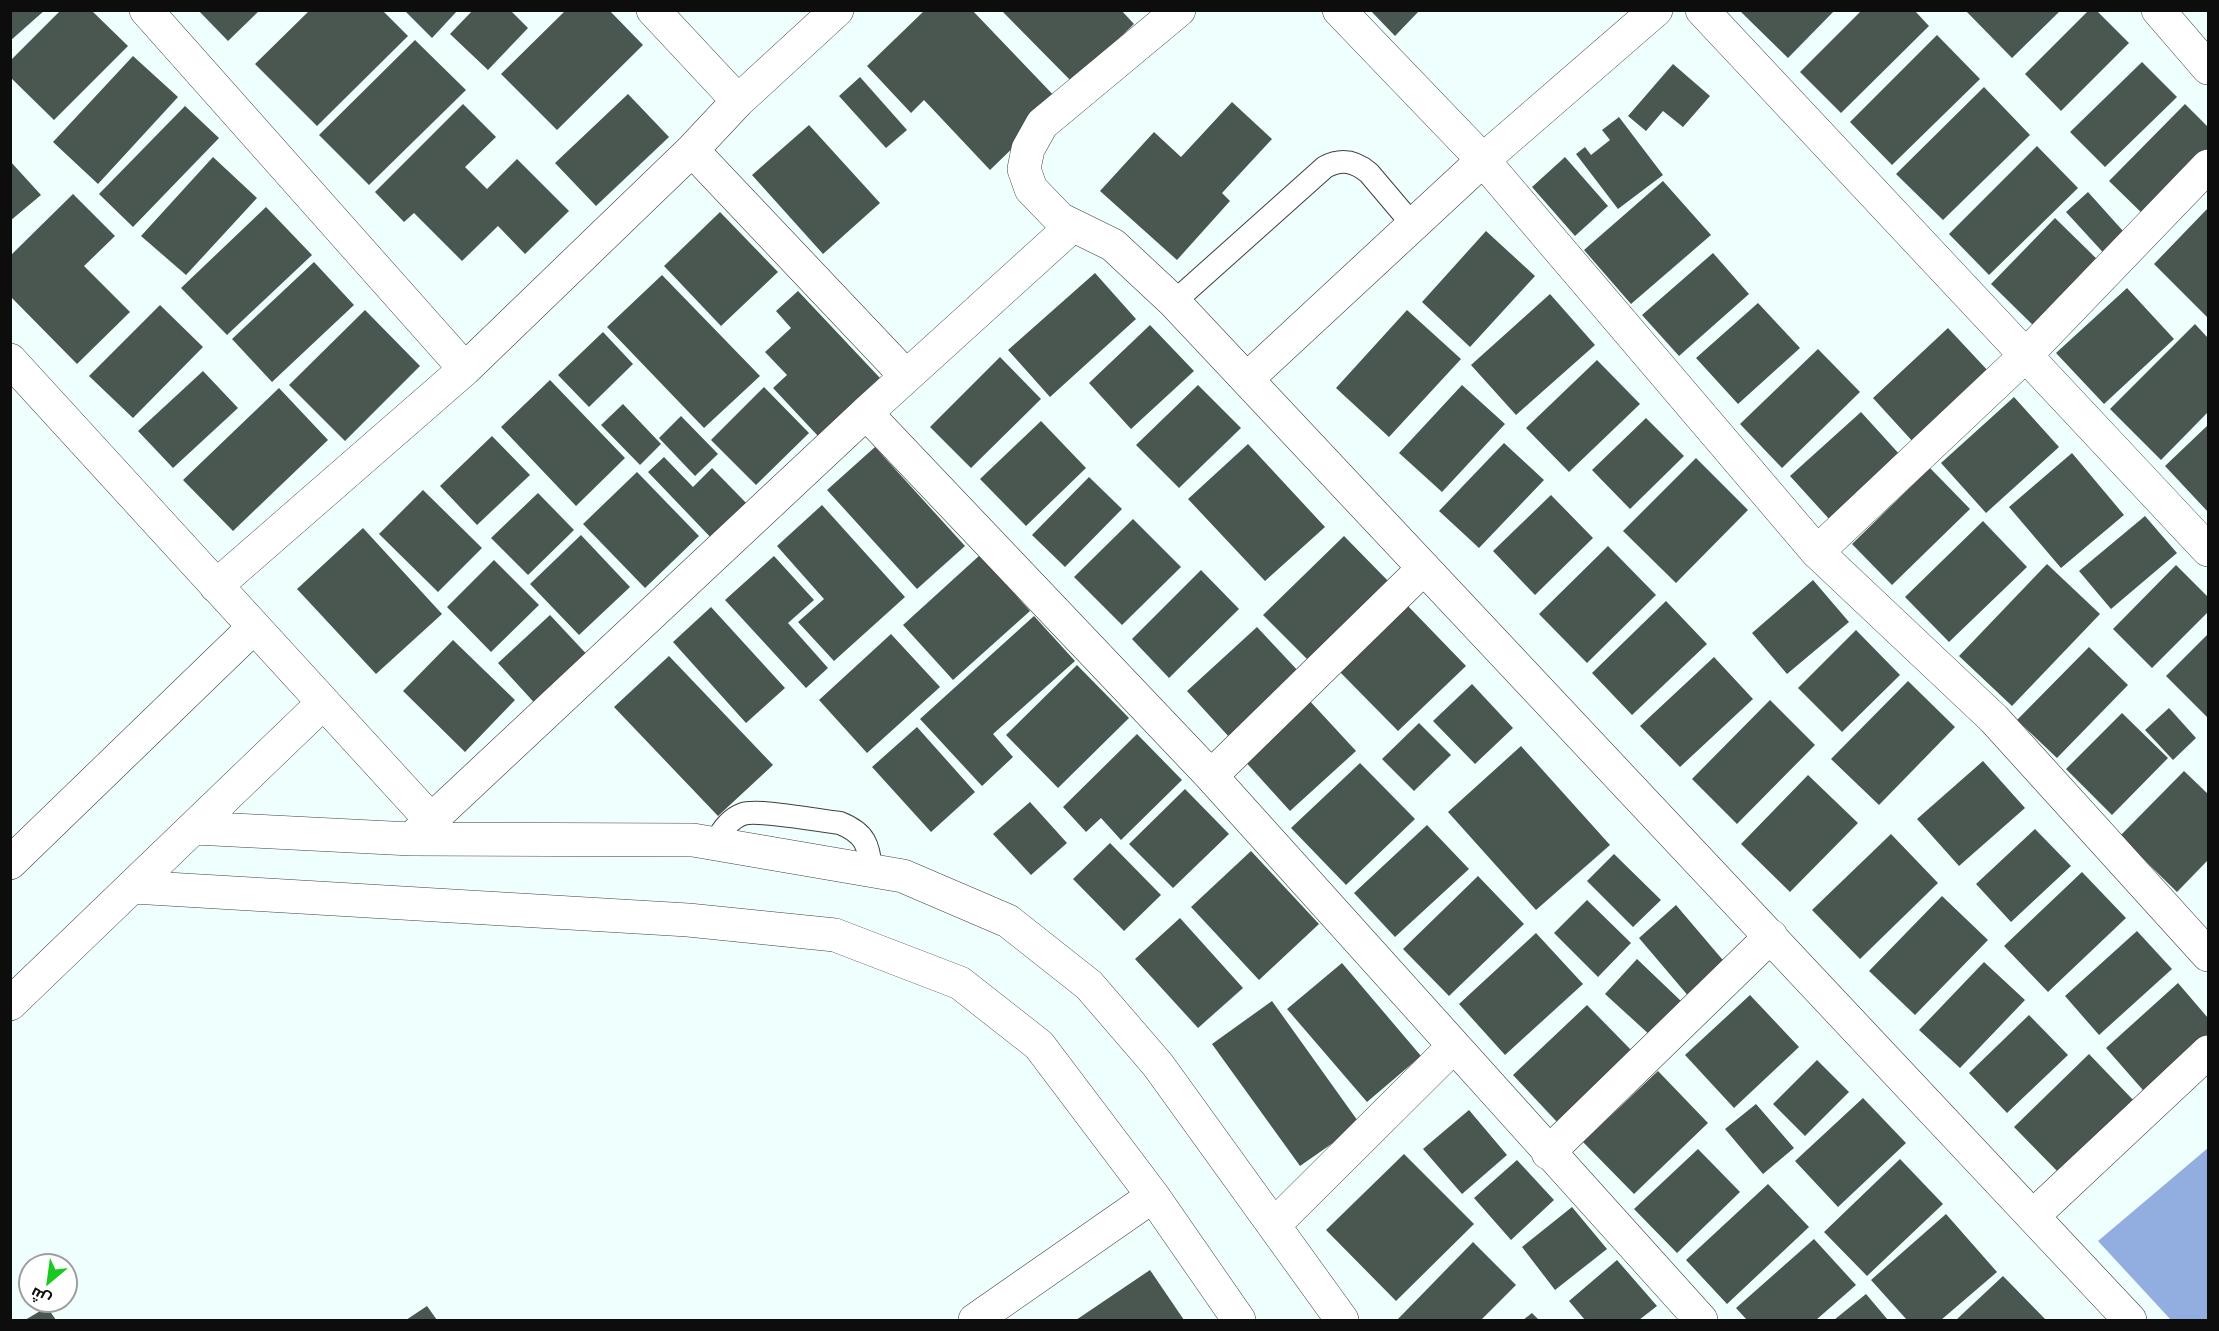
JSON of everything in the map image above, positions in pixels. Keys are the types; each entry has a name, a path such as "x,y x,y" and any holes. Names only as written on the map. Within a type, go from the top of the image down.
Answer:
{"street":[{"path":"146,10 465,369"},
{"path":"653,10 738,101"},
{"path":"216,586 465,369 692,150 738,101 837,10"},
{"path":"1179,10 1042,124 1028,149 1024,169 1032,189 1049,209 1072,226 1113,245 1174,302 2130,1320"},
{"path":"1339,10 1483,160 1817,552 1994,719 2208,955"},
{"path":"1247,379 1483,160 1656,10"},
{"path":"1702,10 2208,550"},
{"path":"2158,10 2208,68"},
{"path":"692,150 906,376"},
{"path":"1817,552 2025,356 2208,166"},
{"path":"421,830 866,412 1072,226"},
{"path":"10,360 323,703 421,830"},
{"path":"866,412 1210,776 1701,1320"},
{"path":"1210,776 1424,568"},
{"path":"10,862 254,627"},
{"path":"10,1004 323,703"},
{"path":"194,828 421,830 693,840 903,876 1008,921 1089,985 1158,1065 1342,1320"},
{"path":"133,887 688,920 835,935 960,983 1039,1045 1153,1196 1239,1320"},
{"path":"1548,1153 1771,936"},
{"path":"1274,1225 1454,1046"},
{"path":"2033,1216 2208,1052"},
{"path":"975,1320 1153,1196"}],"lane":[{"path":"1174,302 1325,167 1333,163 1351,162 1361,166 1413,225"}],"shaded area":[{"path":"2208,1148 2208,1320 2171,1320 2098,1241"}],"building":[{"path":"10,10 45,10 10,41"},
{"path":"61,10 91,10 128,46 54,120 10,77 10,61"},
{"path":"198,10 260,10 228,41"},
{"path":"310,10 382,10 408,36 317,126 255,64"},
{"path":"404,10 458,10 432,38"},
{"path":"473,10 510,10 528,28 488,70 450,34"},
{"path":"566,10 609,10 643,45 557,130 501,74"},
{"path":"925,10 972,10 1060,102 990,170 924,100 911,113 867,66"},
{"path":"1001,10 1121,10 1134,24 1073,83"},
{"path":"1370,10 1420,10 1395,36"},
{"path":"1739,10 1835,10 1788,58"},
{"path":"1862,10 1914,10 1929,26 1841,113 1800,72"},
{"path":"1965,10 2061,10 2012,58"},
{"path":"2089,10 2096,10 2129,43 2061,111 2025,74"},
{"path":"1937,35 1980,79 1892,165 1850,122"},
{"path":"415,40 466,90 369,185 319,135"},
{"path":"133,56 178,97 98,184 53,142"},
{"path":"2142,62 2177,97 2105,167 2070,132"},
{"path":"1673,64 1710,96 1683,127 1663,111 1646,131 1628,116"},
{"path":"860,77 907,130 886,148 839,96"},
{"path":"1984,87 2030,135 1943,220 1896,174"},
{"path":"628,94 669,137 596,206 555,163"},
{"path":"1232,102 1272,139 1222,193 1230,201 1177,260 1100,191 1154,132 1181,157"},
{"path":"463,104 496,137 465,167 487,189 517,159 569,211 525,254 498,226 462,261 414,213 404,222 375,192"},
{"path":"2185,104 2208,127 2208,157 2148,219 2109,181"},
{"path":"185,106 219,138 133,227 99,194"},
{"path":"1619,117 1663,175 1618,209 1576,154 1585,147 1591,155 1610,140 1602,130"},
{"path":"809,125 880,203 823,254 752,175"},
{"path":"2037,146 2078,188 1989,275 1949,234"},
{"path":"213,157 257,198 186,275 141,236"},
{"path":"1565,157 1608,206 1575,236 1532,187"},
{"path":"10,161 41,195 10,221"},
{"path":"1663,181 1711,235 1631,304 1584,250"},
{"path":"2088,192 2132,241 2110,260 2066,212"},
{"path":"73,194 115,236 84,266 130,312 77,364 10,296 10,256"},
{"path":"266,207 312,255 227,335 181,288"},
{"path":"2208,208 2208,316 2207,317 2154,264"},
{"path":"720,212 778,272 721,326 664,266"},
{"path":"2055,218 2103,265 2039,331 1991,284"},
{"path":"1486,231 1535,276 1470,347 1422,302"},
{"path":"1713,253 1749,294 1679,356 1642,315"},
{"path":"314,262 354,305 272,382 232,339"},
{"path":"1095,273 1136,319 1050,397 1008,350"},
{"path":"662,275 760,376 704,428 607,327"},
{"path":"2127,288 2174,339 2104,404 2056,353"},
{"path":"798,291 880,378 818,436 773,388 787,375 765,352 791,328 776,311"},
{"path":"1550,294 1595,345 1516,415 1471,365"},
{"path":"1758,303 1800,348 1738,404 1696,358"},
{"path":"160,305 203,347 133,418 89,376"},
{"path":"365,310 420,366 345,441 289,385"},
{"path":"1407,310 1461,359 1389,437 1336,388"},
{"path":"2195,324 2208,338 2208,412 2161,460 2110,409"},
{"path":"1150,325 1194,371 1131,429 1089,383"},
{"path":"1948,328 1990,373 1914,443 1873,398"},
{"path":"603,332 633,364 589,407 558,375"},
{"path":"1818,349 1860,392 1782,468 1740,424"},
{"path":"1000,357 1041,399 971,468 930,427"},
{"path":"1597,360 1640,404 1569,472 1526,428"},
{"path":"203,371 238,408 173,468 138,431"},
{"path":"550,380 625,458 576,506 501,427"},
{"path":"1198,385 1241,428 1179,488 1136,445"},
{"path":"1462,385 1505,424 1442,492 1399,453"},
{"path":"764,387 809,433 756,485 711,440"},
{"path":"279,388 328,440 233,531 183,480"},
{"path":"2014,397 2059,447 1986,513 1941,463"},
{"path":"623,404 661,444 640,465 601,425"},
{"path":"1861,412 1901,456 1830,520 1790,476"},
{"path":"681,416 718,454 695,476 659,438"},
{"path":"1646,418 1684,456 1630,509 1592,470"},
{"path":"1041,421 1086,468 1026,526 980,479"},
{"path":"2208,425 2208,512 2165,466"},
{"path":"492,436 530,475 477,525 440,486"},
{"path":"1504,443 1544,480 1479,548 1439,511"},
{"path":"1248,444 1325,527 1265,581 1188,499"},
{"path":"875,447 965,546 917,589 827,490"},
{"path":"2072,453 2124,515 2061,568 2009,507"},
{"path":"664,457 693,487 712,468 752,509 716,543 648,472"},
{"path":"1696,458 1748,510 1676,583 1623,531"},
{"path":"1930,468 1970,509 1892,585 1852,544"},
{"path":"637,472 699,536 645,588 583,524"},
{"path":"1089,477 1122,509 1065,567 1032,535"},
{"path":"423,490 482,548 438,592 379,534"},
{"path":"538,493 574,530 528,575 491,538"},
{"path":"1551,495 1593,538 1535,595 1493,551"},
{"path":"822,505 905,597 834,661 798,622 824,599 777,546"},
{"path":"2145,516 2177,553 2111,609 2079,571"},
{"path":"1133,519 1181,567 1122,625 1074,577"},
{"path":"1983,521 2027,567 1949,642 1905,597"},
{"path":"363,528 442,614 376,674 297,589"},
{"path":"581,535 630,587 579,635 530,584"},
{"path":"1344,536 1392,585 1311,663 1263,615"},
{"path":"1608,546 1656,595 1587,663 1539,614"},
{"path":"980,555 1030,611 953,680 903,625"},
{"path":"774,556 814,600 788,623 828,668 806,688 725,600"},
{"path":"494,560 539,605 491,652 447,607"},
{"path":"2047,564 2100,614 2012,706 1959,656"},
{"path":"2176,565 2208,597 2208,612 2152,668 2113,629"},
{"path":"1201,570 1239,609 1169,678 1132,639"},
{"path":"1813,580 1849,622 1787,674 1752,633"},
{"path":"1666,601 1707,644 1632,715 1592,673"},
{"path":"1407,605 1466,666 1398,731 1339,671"},
{"path":"711,607 785,688 746,723 673,642"},
{"path":"550,615 593,661 541,710 498,663"},
{"path":"1034,616 1075,661 993,734 1013,757 982,786 920,719"},
{"path":"1257,627 1300,673 1230,738 1187,691"},
{"path":"1856,630 1900,675 1842,732 1798,688"},
{"path":"891,634 940,687 867,753 819,700"},
{"path":"2208,634 2208,718 2166,676"},
{"path":"453,640 515,700 465,752 403,691"},
{"path":"2089,647 2128,685 2057,758 2017,720"},
{"path":"669,656 773,765 718,816 614,707"},
{"path":"1714,657 1753,699 1680,767 1640,726"},
{"path":"1077,665 1129,718 1058,788 1006,735"},
{"path":"1908,681 1955,727 1879,805 1831,759"},
{"path":"1472,684 1513,728 1475,764 1433,721"},
{"path":"1308,699 1356,751 1290,811 1242,758"},
{"path":"1770,700 1815,745 1737,824 1692,779"},
{"path":"2169,708 2196,738 2173,760 2145,730"},
{"path":"2122,713 2168,758 2112,815 2066,769"},
{"path":"1419,723 1451,755 1414,791 1382,759"},
{"path":"917,727 975,792 931,832 872,767"},
{"path":"1137,734 1182,780 1121,840 1101,818 1086,832 1063,807"},
{"path":"1521,746 1610,845 1536,910 1448,812"},
{"path":"1983,761 2025,808 1959,866 1917,819"},
{"path":"1360,763 1415,819 1346,885 1291,828"},
{"path":"2184,771 2208,794 2208,860 2177,892 2120,836"},
{"path":"1808,775 1858,823 1790,892 1741,844"},
{"path":"1185,789 1229,834 1173,888 1129,844"},
{"path":"1030,802 1067,843 1031,875 993,834"},
{"path":"1427,825 1469,869 1395,937 1354,893"},
{"path":"2035,829 2071,866 2011,922 1976,884"},
{"path":"1891,834 1938,883 1860,959 1812,910"},
{"path":"1110,843 1161,895 1124,931 1073,879"},
{"path":"1251,851 1319,924 1259,980 1191,907"},
{"path":"1614,854 1661,900 1633,927 1587,881"},
{"path":"2082,872 2126,918 2048,992 2004,946"},
{"path":"1478,876 1524,924 1449,996 1403,949"},
{"path":"1942,896 1988,940 1915,1015 1869,971"},
{"path":"1587,900 1631,943 1598,977 1554,933"},
{"path":"1676,905 1727,965 1690,998 1639,938"},
{"path":"1180,918 1243,988 1198,1028 1135,959"},
{"path":"2137,931 2172,969 2099,1035 2065,996"},
{"path":"1536,933 1583,984 1505,1055 1459,1004"},
{"path":"1637,959 1682,1002 1651,1036 1605,994"},
{"path":"1984,962 2025,1000 1960,1068 1919,1030"},
{"path":"1342,963 1421,1056 1367,1102 1287,1009"},
{"path":"2178,983 2208,1018 2208,1044 2149,1097 2106,1048"},
{"path":"1750,995 1799,1047 1734,1108 1685,1055"},
{"path":"1272,1001 1360,1124 1300,1166 1212,1044"},
{"path":"1587,1005 1633,1052 1558,1123 1513,1075"},
{"path":"2029,1015 2068,1055 2007,1113 1969,1073"},
{"path":"2089,1054 2136,1103 2061,1175 2014,1127"},
{"path":"1817,1060 1849,1092 1805,1136 1773,1104"},
{"path":"1658,1071 1708,1123 1634,1194 1583,1142"},
{"path":"1863,1098 1906,1143 1838,1207 1795,1161"},
{"path":"1756,1104 1794,1148 1763,1174 1725,1129"},
{"path":"1469,1110 1507,1155 1462,1194 1423,1149"},
{"path":"1698,1149 1740,1192 1677,1253 1634,1209"},
{"path":"1404,1154 1474,1224 1396,1301 1326,1230"},
{"path":"1900,1159 1943,1204 1867,1276 1824,1232"},
{"path":"1517,1160 1554,1200 1511,1240 1474,1198"},
{"path":"1768,1184 1809,1227 1727,1304 1686,1260"},
{"path":"1572,1207 1607,1249 1555,1290 1522,1247"},
{"path":"1946,1214 1997,1272 1941,1320 1907,1320 1871,1280"},
{"path":"1814,1239 1856,1285 1816,1320 1747,1320 1736,1308"},
{"path":"1473,1242 1516,1285 1481,1320 1397,1320"},
{"path":"1617,1260 1657,1306 1639,1320 1585,1320 1569,1301"},
{"path":"1150,1270 1184,1320 1076,1320"},
{"path":"2003,1276 2046,1320 1956,1320"},
{"path":"1866,1294 1888,1320 1834,1320"},
{"path":"427,1306 437,1320 406,1320"},
{"path":"37,1313 51,1313 56,1320 25,1320"},
{"path":"1532,1313 1539,1320 1523,1320"}]}
